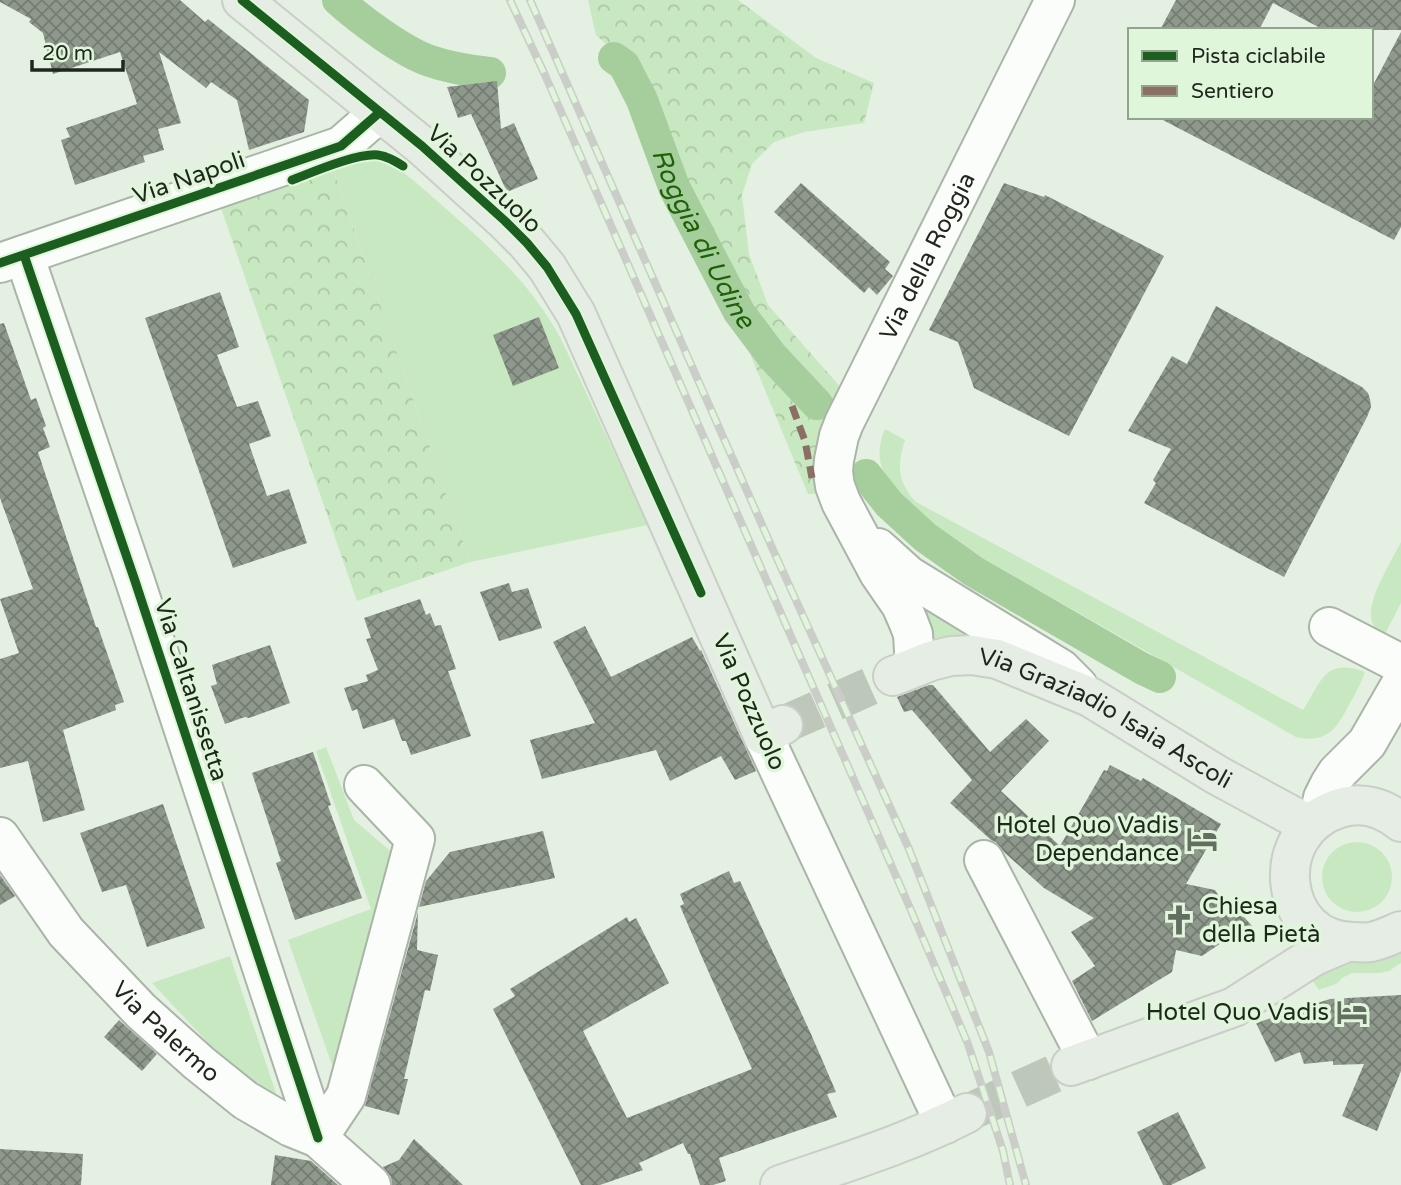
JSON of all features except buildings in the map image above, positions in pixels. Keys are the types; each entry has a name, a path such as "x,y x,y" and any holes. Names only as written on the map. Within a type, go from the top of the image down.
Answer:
{"main road":[{"name":"Via Pozzuolo","path":"242,0 422,146 513,228 547,267 576,314 773,730"},
{"name":"Via Graziadio Isaia Ascoli","path":"904,672 951,656 972,655 998,659 1090,697 1217,775 1314,822"},
{"path":"1387,814 1346,806 1314,822 1295,846 1291,858 1290,883 1297,907 1313,926 1335,939 1369,942 1397,931"},
{"path":"1079,1063 1234,1007 1314,956 1347,942"},
{"path":"780,1185 956,1119"}],"street":[{"name":"Via della Roggia","path":"904,672 913,634 901,605 879,573 841,502 833,472 836,447 844,423 1055,0"},
{"name":"Via Napoli","path":"12,259 341,146 380,113"},
{"name":"Via Caltanissetta","path":"12,259 139,594 318,1138"},
{"name":"Via della Roggia","path":"850,519 884,555 909,576 1060,669 1090,697"},
{"path":"1329,627 1401,664"},
{"path":"1314,822 1337,773 1367,743 1401,684"},
{"name":"Via Pozzuolo","path":"773,730 906,1043 956,1119"},
{"path":"1367,743 1366,763 1387,814"},
{"path":"760,783 857,992 888,1030 906,1043"},
{"path":"318,1138 346,1096 415,839 364,785"},
{"name":"Via Palermo","path":"0,837 66,932 141,1011 245,1100 279,1121 318,1138 371,1185"},
{"path":"984,860 1079,1063"}],"green space":[{"path":"588,0 738,0 816,58 874,83 864,123 804,132 774,142 752,164 742,195 749,254 768,305 844,391 825,493 808,494 732,310 720,266 627,63 596,35"},
{"path":"364,159 387,162 418,184 494,252 537,301 561,339 648,525 470,562 333,170"},
{"path":"333,170 470,562 357,601 221,208"},
{"path":"885,429 905,440 900,472 905,487 916,502 1303,710 1325,675 1332,670 1351,668 1365,672 1341,720 1324,736 1307,739 1296,737 972,552 920,517 891,486 882,469 880,450"},
{"path":"1401,542 1401,603 1385,634 1373,624 1372,605"},
{"path":"919,605 993,644 932,641"},
{"path":"326,747 354,820 401,860 338,1082 288,940 371,909 316,751"},
{"path":"1357,842 1382,852 1392,877 1382,902 1357,912 1332,902 1322,877 1332,852"},
{"path":"1401,952 1401,963 1389,971 1352,973 1338,983 1319,990 1312,980 1347,961 1387,958"},
{"path":"230,956 280,1105 213,1048 152,983"}],"waterway":[{"name":"Roggia di Udine","path":"338,0 382,34 419,57 452,67 490,73"},
{"name":"Roggia di Udine","path":"614,58 624,65 642,100 674,187 739,312 772,356 817,404"},
{"name":"Roggia di Udine","path":"866,475 889,504 925,537 973,571 1160,677"}],"tunnel":[{"path":"783,725 893,676"},
{"path":"967,1113 1071,1066"}],"railway":[{"path":"510,0 968,1044 1003,1151 1010,1185"},
{"path":"530,0 774,552 909,849 989,1052 1026,1185"}],"marked path":[{"path":"792,406 805,441 812,478"}],"cycle path":[{"path":"242,0 422,146 505,221 547,267 576,314 701,593"},
{"path":"0,263 341,146 380,112"},
{"path":"292,180 369,155 385,156 403,166"},
{"path":"24,255 135,581 318,1138"}],"place":[{"name":"Hotel Quo Vadis Dependance","path":"1202,839"},
{"name":"Chiesa della Pietà","path":"1179,920"},
{"name":"Hotel Quo Vadis","path":"1352,1012"}]}
